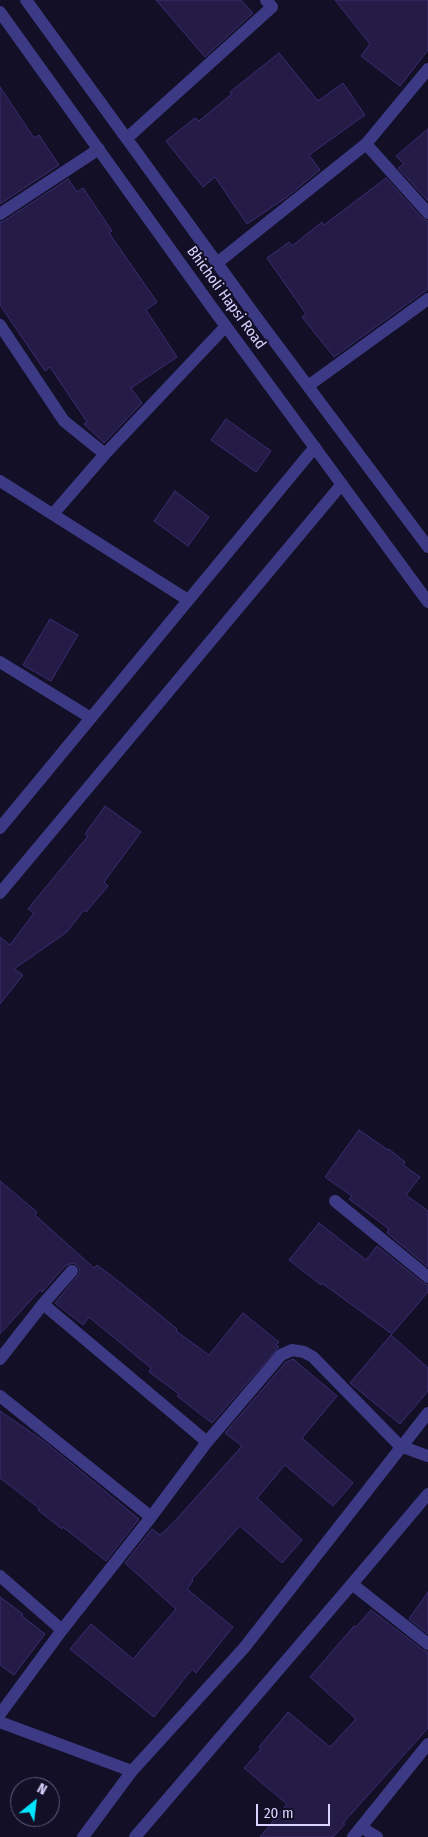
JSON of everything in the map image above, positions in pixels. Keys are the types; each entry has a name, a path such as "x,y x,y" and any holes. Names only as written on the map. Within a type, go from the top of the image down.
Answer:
{"street":[{"path":"26,0 428,547"},
{"path":"127,138 272,2"},
{"name":"Bhicholi Hapsi Road","path":"0,12 428,602"},
{"path":"218,263 366,144 428,69"},
{"path":"366,144 428,213"},
{"path":"0,214 98,149"},
{"path":"308,386 428,299"},
{"path":"0,325 64,422 105,454"},
{"path":"53,514 105,454 226,326"},
{"path":"0,828 315,447"},
{"path":"0,481 188,600"},
{"path":"0,893 342,484"},
{"path":"0,662 91,718"},
{"path":"335,1201 428,1277"},
{"path":"0,1359 43,1304 72,1271"},
{"path":"43,1304 206,1442"},
{"path":"0,1714 206,1442 281,1355 292,1350 304,1352 313,1357 400,1446 428,1456"},
{"path":"0,1396 151,1517"},
{"path":"82,1837 132,1771 244,1648 400,1446 428,1413"},
{"path":"134,1837 428,1494"},
{"path":"0,1576 62,1630"},
{"path":"352,1584 428,1644"},
{"path":"0,1722 132,1771"},
{"path":"377,1837 357,1832 428,1744"}],"building":[{"path":"156,0 241,0 253,13 205,57"},
{"path":"335,0 428,0 428,50 400,86 361,56 370,44"},
{"path":"279,53 318,101 343,83 365,115 309,155 320,170 287,197 247,224 215,177 203,187 166,141 195,118 199,121 232,94 230,92"},
{"path":"0,87 34,138 39,135 59,165 0,204"},
{"path":"428,129 428,201 398,168 404,164 396,156"},
{"path":"386,178 422,218 428,221 428,289 334,357 302,317 306,314 267,258 289,242 292,246 322,222 324,225"},
{"path":"68,179 77,192 83,188 112,231 109,233 157,302 146,310 177,357 131,388 142,403 104,443 84,424 87,422 50,367 45,371 0,305 0,222"},
{"path":"226,419 271,451 256,472 211,440"},
{"path":"175,491 209,517 188,546 154,521"},
{"path":"50,619 78,635 51,681 23,665"},
{"path":"105,806 141,832 104,882 108,886 86,912 84,910 67,932 14,969 23,975 0,1004 0,937 10,945 34,913 28,909 88,836 85,834"},
{"path":"359,1130 389,1149 405,1162 403,1165 420,1177 406,1195 428,1211 428,1267 387,1233 389,1229 349,1199 352,1196 325,1177"},
{"path":"0,1181 37,1212 35,1215 94,1268 97,1265 177,1329 176,1331 209,1355 243,1313 279,1342 276,1345 279,1347 212,1423 177,1396 179,1394 149,1372 151,1368 89,1317 83,1325 55,1303 80,1273 79,1268 74,1263 66,1265 42,1292 40,1290 0,1334"},
{"path":"319,1223 366,1260 377,1246 428,1285 428,1292 392,1334 322,1283 321,1285 289,1260"},
{"path":"391,1335 428,1368 428,1391 400,1424 350,1383"},
{"path":"293,1359 337,1396 302,1438 353,1483 333,1506 285,1465 257,1498 302,1540 282,1563 240,1526 192,1579 193,1581 187,1589 233,1627 196,1673 192,1669 154,1717 70,1649 91,1624 133,1659 176,1609 125,1563 152,1529 160,1535 175,1521 242,1446 225,1433 286,1362"},
{"path":"0,1411 45,1442 139,1519 106,1561 63,1527 62,1529 38,1510 39,1508 0,1478"},
{"path":"428,1592 428,1634 409,1619"},
{"path":"0,1597 45,1634 14,1675 0,1665"},
{"path":"371,1610 428,1652 428,1728 343,1823 345,1824 333,1837 260,1837 287,1804 244,1768 261,1749 259,1747 288,1712 330,1747 356,1719 310,1677 354,1626 356,1627"}]}
